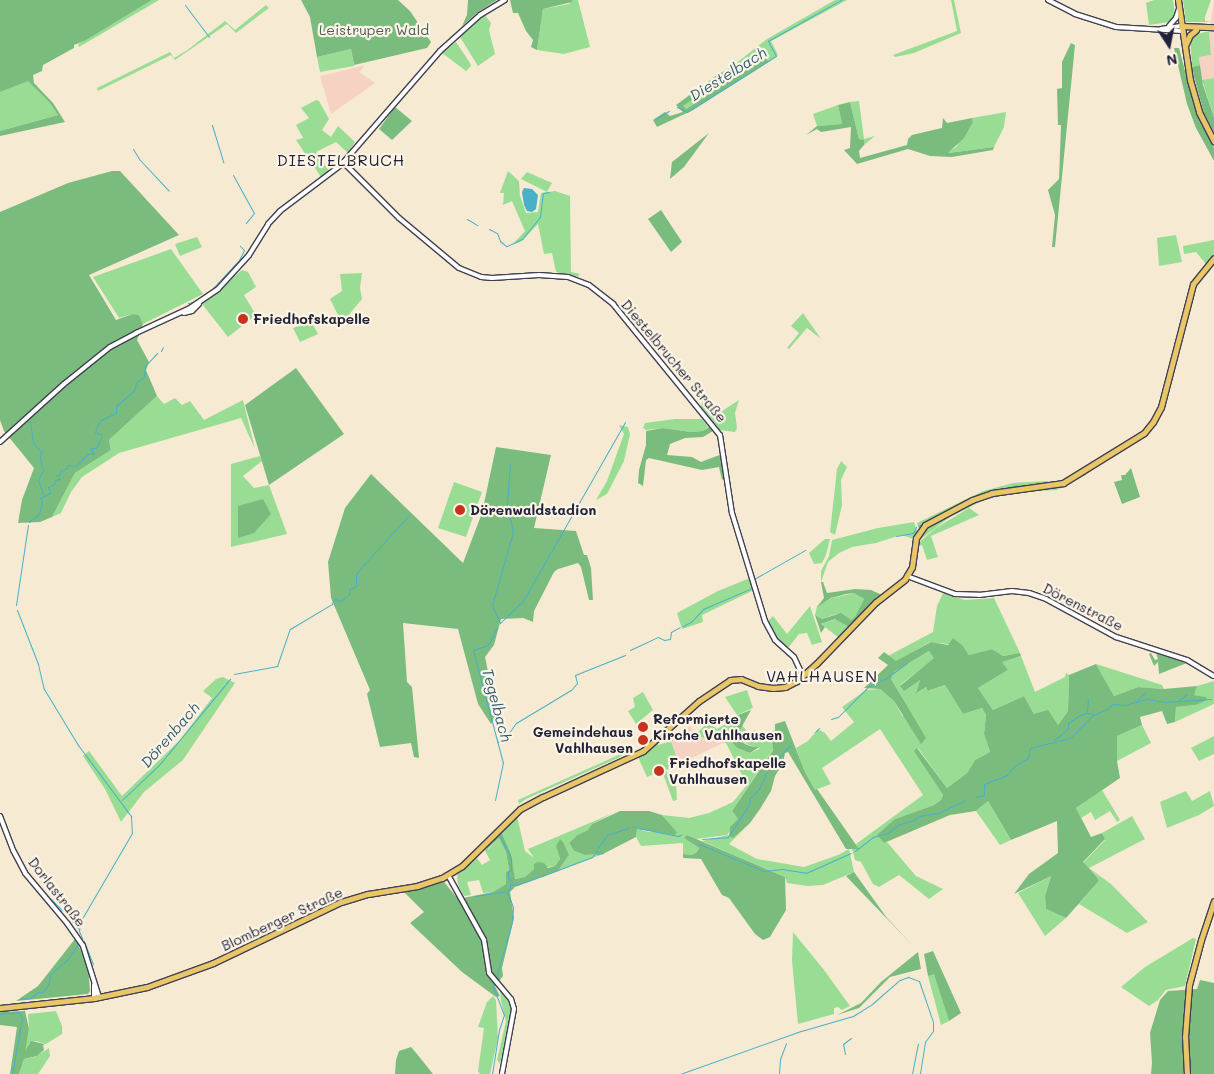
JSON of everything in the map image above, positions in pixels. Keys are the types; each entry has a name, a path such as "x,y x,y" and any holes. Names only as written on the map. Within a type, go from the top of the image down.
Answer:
{"main road":[{"path":"1178,0 1184,48 1194,98 1214,141"},
{"path":"1181,29 1214,27"},
{"path":"1181,29 1196,30 1203,28"},
{"path":"1184,48 1189,37 1196,30"},
{"path":"907,576 912,567 918,534 929,523 992,493 1063,483 1144,433 1161,407 1193,284 1214,258"},
{"name":"Blomberger Straße","path":"0,1008 59,1002 135,990 192,972 341,902 368,894 417,886 448,875 470,858 520,809 646,749 697,702 730,680 741,679 763,688 779,688 789,685 803,676 876,602 907,576"},
{"path":"1187,1074 1185,1026 1189,988 1200,940 1214,901"}],"street":[{"path":"0,442 110,347 136,332 180,313 218,289 241,264 268,224 285,206 343,162 440,51 480,15 505,0"},
{"path":"1048,0 1074,14 1107,25 1136,30 1181,29"},
{"path":"1159,30 1174,22 1179,9"},
{"path":"1167,27 1181,29"},
{"name":"Diestelbrucher Straße","path":"343,162 399,218 446,259 463,270 492,278 558,275 577,280 594,288 613,304 718,431 724,444 732,513 765,621 775,640 794,657 803,676"},
{"name":"Dörenstraße","path":"907,576 955,594 979,595 1012,591 1029,593 1046,599 1116,637 1187,660 1214,676"},
{"name":"Dorlastraße","path":"0,816 13,850 26,873 67,923 83,946 94,982 96,997"},
{"path":"448,875 484,940 488,956 488,968 494,980 511,999 514,1009 502,1074"}],"shaded area":[{"path":"1214,0 1214,78 1202,80 1199,57 1211,55 1209,31"},
{"path":"364,67 359,72 375,83 331,114 320,76"},
{"path":"690,726 696,737 707,739 719,736 723,743 679,764 671,741"}],"green space":[{"path":"0,0 152,0 86,40 74,45 74,48 43,65 42,71 33,75 34,83 53,103 65,122 0,136 0,131 58,115 49,102 28,81 0,92"},
{"path":"152,0 159,0 79,47 78,44"},
{"name":"Leistruper Wald","path":"301,0 398,0 410,11 431,42 427,48 354,65 351,49 317,57 310,17"},
{"path":"468,0 497,0 478,12 462,26 467,15"},
{"path":"510,0 572,0 572,2 543,9 537,50 531,47 533,40 526,31 518,13 513,13"},
{"path":"572,0 578,0 590,47 564,54 537,50 543,9 569,4"},
{"path":"835,0 847,0 771,41 778,55 770,61 768,59 750,67 686,109 682,106 767,39"},
{"path":"951,0 954,0 961,33 914,53 895,57 893,55 957,31"},
{"path":"1154,0 1173,0 1175,14 1169,22 1149,25 1146,3"},
{"path":"1183,0 1211,0 1205,21 1211,22 1186,22"},
{"path":"266,5 269,8 236,33 227,24 175,60 171,55 98,91 97,88 170,52 174,58 225,21 235,30"},
{"path":"484,14 491,23 489,30 495,54 478,66 460,37"},
{"path":"1209,31 1211,55 1199,57 1200,65 1192,67 1190,38"},
{"path":"456,42 470,63 471,66 466,71 442,53"},
{"path":"1071,43 1075,45 1055,247 1052,247 1055,215 1048,190 1059,179 1061,125 1058,125 1057,89 1062,88 1062,62"},
{"path":"1174,48 1179,48 1196,113 1214,148 1214,161 1196,128 1187,104"},
{"path":"351,49 354,66 320,72 317,57"},
{"path":"764,58 770,61 693,110 657,127 653,120 665,112 670,116 683,112 676,105 717,75 737,64 734,71 683,106 686,109"},
{"path":"1200,65 1203,85 1214,117 1214,132 1204,113 1194,77 1192,67"},
{"path":"1214,78 1214,117 1202,80"},
{"path":"28,80 49,102 58,115 0,131 0,92"},
{"path":"316,100 319,101 329,119 322,130 331,137 338,126 355,142 348,153 336,142 316,152 329,171 321,177 296,140 303,138 296,125 309,118 301,108"},
{"path":"859,101 864,139 875,136 864,145 863,140 859,139 850,102"},
{"path":"850,102 859,139 864,140 864,145 859,151 860,158 907,145 908,139 912,135 942,128 943,118 947,123 972,118 973,122 964,138 948,153 994,147 993,150 952,157 930,156 908,149 857,164 844,150 850,148 851,127 821,132 817,129 806,135 817,126 842,124 838,105"},
{"path":"838,105 842,124 817,126 813,114"},
{"path":"395,107 412,121 392,140 379,129"},
{"path":"1006,112 1004,127 994,147 947,153 956,147 973,122 972,118"},
{"path":"709,133 684,167 670,179 672,162"},
{"path":"112,171 120,171 179,235 89,275 116,320 133,314 139,315 143,324 137,340 149,362 146,370 157,396 109,440 111,450 75,473 52,517 40,522 18,523 22,500 34,468 4,431 0,420 0,212 68,183"},
{"path":"508,171 519,181 520,196 526,213 538,212 541,193 555,191 570,196 571,272 580,274 577,277 556,272 552,253 544,254 538,224 522,241 512,245 525,231 512,201 503,205 504,193 500,193"},
{"path":"527,172 552,183 547,192 521,179"},
{"path":"661,210 682,242 671,252 648,219"},
{"path":"1176,235 1182,262 1159,266 1157,238"},
{"path":"197,237 202,247 180,256 175,244"},
{"path":"1214,240 1214,255 1206,264 1196,252 1184,254 1183,246"},
{"path":"171,249 203,294 143,324 139,315 133,314 119,318 93,277"},
{"path":"242,270 248,272 256,287 244,295 256,315 228,337 202,304"},
{"path":"362,273 360,288 362,299 342,323 330,299 342,291 340,274"},
{"path":"803,313 821,339 807,328 789,349 787,348 799,333 791,326"},
{"path":"311,321 318,334 300,342 293,328"},
{"path":"296,368 344,434 269,485 245,405"},
{"path":"157,396 164,404 175,398 182,405 190,401 204,420 243,400 255,449 241,418 119,453 82,477 71,492 61,513 52,517 75,473 111,450 109,440"},
{"path":"739,400 735,413 737,428 735,432 720,430 701,408 702,402 710,415 722,411"},
{"path":"675,419 702,419 708,427 703,431 691,432 663,428 646,430 643,428 645,423"},
{"path":"619,425 628,427 630,434 624,461 607,494 596,500 607,481 624,434"},
{"path":"709,427 713,431 703,437 685,438 670,444 667,455 692,457 701,462 722,454 725,477 722,480 719,467 702,470 649,458 646,460 643,486 638,483 639,470 646,445 646,431 663,428 691,432 703,431"},
{"path":"496,447 551,455 534,528 576,531 584,555 587,555 591,568 593,600 589,600 581,567 578,563 554,572 534,611 533,622 523,618 501,619 494,645 485,657 497,716 491,724 478,704 458,629 403,623 407,682 412,687 419,758 414,757 411,743 380,747 367,694 370,690 331,598 328,562 345,508 371,474 463,563 482,513"},
{"path":"260,456 262,461 243,476 254,488 269,485 287,534 231,547 231,464"},
{"path":"841,461 847,467 841,480 842,505 835,535 830,532 837,469"},
{"path":"1131,468 1140,497 1122,504 1114,482 1122,480 1121,475 1125,475"},
{"path":"1088,470 1086,475 1057,490 1019,492 986,499 950,517 917,542 923,528 975,500 1011,490 1058,486"},
{"path":"1048,481 1049,484 1042,486 1002,489 923,525 919,529 917,523 983,491 1013,483"},
{"name":"Dörenwaldstadion","path":"454,482 482,492 466,537 438,528"},
{"path":"263,499 271,514 254,533 238,538 238,506"},
{"path":"969,508 979,515 931,536 938,557 927,560 922,545 917,547 918,543 936,528"},
{"path":"914,522 917,531 914,539 901,535 876,543 852,547 839,553 828,562 821,582 821,571 829,556 832,540 878,528"},
{"path":"825,539 830,539 826,555 822,563 814,564 809,553"},
{"path":"750,578 752,591 702,615 703,622 682,629 677,613 718,591"},
{"path":"821,582 823,582 827,593 855,589 871,590 882,595 849,627 835,619 821,624 825,627 821,633 815,615 822,619 841,613 851,620 855,617 864,599 854,593 846,594 831,598 817,607 824,598"},
{"path":"854,593 864,599 855,618 850,620 836,614 822,619 815,615 817,606 832,598"},
{"path":"943,593 965,600 994,598 1020,653 1003,656 992,649 969,655 963,646 930,642 896,662 888,656 933,632 937,606"},
{"path":"810,606 822,642 812,645 807,633 799,634 788,648 775,638 769,628 769,620 773,616 787,634"},
{"path":"836,619 849,627 839,638 821,624"},
{"path":"953,638 963,646 969,655 992,649 1003,656 1020,653 1021,656 1002,662 1008,670 978,688 993,710 1024,696 1034,714 1048,710 1058,725 1068,711 1069,675 1096,664 1114,696 1138,687 1164,689 1197,686 1194,695 1206,697 1207,700 1196,705 1176,707 1175,722 1167,724 1162,711 1140,717 1142,725 1117,736 1117,761 1120,778 1076,808 1091,837 1102,833 1105,839 1083,862 1099,881 1066,918 1046,909 1045,896 1051,876 1014,894 1029,874 1058,853 1057,821 1011,840 988,801 976,811 950,815 884,843 877,835 895,819 934,805 941,800 943,795 914,751 917,748 947,788 967,773 975,760 990,752 984,734 986,715 982,708 963,714 945,685 928,691 926,687 916,694 920,680 904,691 900,686 934,658 929,651 894,672 891,679 926,738 921,744 894,701 880,689 864,688 888,665 878,658 884,652 896,661 931,642 948,645"},
{"path":"929,651 935,658 900,685 920,680 917,694 926,687 929,691 945,685 963,714 982,708 986,715 984,734 990,752 975,760 967,773 947,788 918,748 915,751 943,795 941,800 934,805 895,819 884,843 887,842 916,876 943,889 929,899 899,875 879,887 873,884 861,862 855,860 852,849 858,849 856,844 923,795 880,729 822,768 831,784 815,790 805,772 796,748 808,741 818,729 825,733 831,741 854,722 842,707 866,690 880,689 894,701 903,717 904,702 891,679 894,672"},
{"path":"1151,653 1155,660 1158,659 1156,653 1187,663 1159,674 1158,662 1154,666 1149,654"},
{"path":"1021,656 1035,692 1065,677 1066,673 1069,675 1068,711 1058,725 1034,714 1024,696 993,710 978,688 1008,670 1001,662"},
{"path":"1096,664 1162,685 1164,689 1138,687 1114,696"},
{"path":"223,677 235,683 183,760 144,792 121,822 105,789 83,756 89,751 122,796 180,740 212,698 203,691 216,679"},
{"path":"1214,681 1214,704 1175,722 1176,707 1196,705 1206,700 1205,697 1193,695 1197,686"},
{"path":"747,690 753,708 737,715 725,697"},
{"path":"643,692 653,710 636,724 628,711 635,707 633,698"},
{"path":"751,710 739,732 740,740 745,744 753,747 761,746 750,753 737,748 733,743 733,728 737,721 731,722 730,718"},
{"path":"731,721 738,721 733,742 737,748 750,753 759,749 760,746 753,747 740,740 739,732 742,725 749,734 755,730 759,736 775,730 775,733 772,736 773,749 732,811 738,819 727,835 696,839 687,835 684,838 699,848 692,855 683,854 683,843 641,846 636,837 637,829 649,832 677,832 662,815 689,818 709,813 733,802 747,785 726,743 723,743 718,736 709,740 695,735 705,725 712,725 717,729"},
{"path":"785,721 805,772 815,790 817,789 859,849 846,849 788,752 785,753 783,763 775,776 771,791 760,809 750,823 733,838 729,836 730,827 738,819 732,811 773,750 772,736 775,733 775,724"},
{"path":"1142,725 1151,743 1117,761 1117,736"},
{"path":"1214,736 1214,754 1199,761 1191,748"},
{"path":"671,741 679,764 666,770 672,782 687,778 676,784 677,800 673,801 662,771 647,777 638,757 657,743 658,745"},
{"path":"632,749 618,758 526,799 519,804 518,800"},
{"path":"1102,790 1120,820 1117,822 1110,811 1095,820 1091,812 1081,818 1076,808"},
{"path":"1186,791 1192,801 1210,791 1214,806 1199,815 1167,828 1160,802"},
{"path":"988,801 1011,840 1000,845 976,811"},
{"path":"620,811 649,811 662,815 677,832 675,835 637,829 636,837 603,854 585,855 574,851 569,843 577,835 588,830 592,824"},
{"path":"611,814 592,824 588,830 577,835 569,843 574,851 585,855 603,854 558,871 569,855 566,850 557,849 560,859 555,866 534,869 525,877 514,879 511,854 501,831 517,816 525,851 534,858 528,849"},
{"path":"1132,816 1145,839 1089,868 1111,884 1148,922 1127,933 1079,904 1099,881 1097,876 1083,863 1105,840 1102,833"},
{"path":"750,823 729,844 757,859 804,867 849,849 854,872 823,885 807,886 787,883 785,877 702,841 728,835 733,837"},
{"path":"501,831 511,854 515,879 525,877 534,869 534,864 538,862 544,863 548,868 555,866 560,859 556,846 560,839 569,855 558,871 515,887 510,892 514,918 502,968 503,976 495,986 500,996 496,997 462,972 410,923 424,912 403,891 444,882 458,899 493,892 506,884 506,872 509,870 506,852 499,838 487,849 485,847"},
{"path":"687,835 785,877 786,910 770,937 763,940 755,934 729,898 722,895 701,859 683,858 683,854 692,855 699,848 684,838"},
{"path":"499,838 506,852 509,870 506,872 506,884 493,892 483,893 479,880 467,882 471,895 464,896 458,885 457,874 477,858 482,865 490,860 484,849 488,849"},
{"path":"854,872 887,918 916,949 846,876"},
{"path":"1051,876 1045,896 1046,909 1066,918 1045,936 1018,893"},
{"path":"793,932 850,1006 842,1010 838,1007 834,1008 834,1014 798,1024 792,961"},
{"path":"1193,938 1196,939 1185,986 1166,990 1158,1000 1149,1006 1121,987 1145,967"},
{"path":"75,939 88,964 90,991 88,994 16,1001 38,986"},
{"path":"933,951 961,1013 949,1021 934,974 928,976 924,954"},
{"path":"918,952 921,969 890,977 859,1008 837,1015 861,1003 881,982"},
{"path":"934,973 949,1021 941,1025 928,976"},
{"path":"1200,980 1214,983 1214,1074 1151,1074 1150,1033 1160,1000 1168,991 1197,989"},
{"path":"500,988 509,998 513,1013 500,1064 497,1060 506,1021"},
{"path":"493,996 496,1000 498,1038 490,1074 480,1074 478,1071 484,1028 478,1027 487,1002"},
{"path":"25,1011 29,1029 25,1051 31,1041 45,1044 43,1045 44,1050 37,1056 24,1059 19,1074 10,1074 17,1027 0,1025 0,1012"},
{"path":"56,1011 62,1026 62,1034 46,1044 36,1041 29,1043 28,1049 24,1052 29,1029 28,1014"},
{"path":"411,1047 433,1074 395,1074 399,1051"},
{"path":"49,1048 50,1056 38,1074 19,1074 24,1059 35,1057"}],"water":[{"path":"524,188 532,189 538,195 536,209 532,212 527,211 524,205 522,192"}],"waterway":[{"name":"Diestelbach","path":"677,107 687,112 776,56 768,41 841,0"},
{"path":"185,5 209,37"},
{"name":"Diestelbach","path":"655,119 669,111"},
{"path":"212,125 223,162"},
{"path":"133,149 140,160 169,191"},
{"path":"233,175 254,213 246,223"},
{"path":"507,246 522,239 540,217 543,193 549,192"},
{"path":"467,219 477,225"},
{"path":"489,229 497,233 500,241 506,246"},
{"path":"212,289 239,260 244,250 240,246"},
{"path":"188,303 194,302 207,293"},
{"path":"161,351 163,347"},
{"path":"29,522 39,514 42,502 40,498 50,493 48,487 54,484 55,480 60,479 56,475 59,475 61,470 66,469 68,465 76,466 89,453 94,454 90,448 96,448 101,438 101,434 95,432 101,420 116,413 116,406 134,391 136,383 144,376 145,366 157,353"},
{"path":"0,438 36,406"},
{"path":"30,421 33,443 41,452 40,459 43,470 38,480 43,494"},
{"name":"Tegelbach","path":"510,464 507,504 513,532 492,605 500,623 523,601 625,422"},
{"path":"1066,484 1087,472"},
{"path":"1012,486 1028,485"},
{"path":"995,490 1009,487"},
{"path":"1042,489 1058,487"},
{"path":"918,526 947,511"},
{"name":"Dörenbach","path":"234,674 277,666 290,629 332,604 334,599 341,601 346,597 350,593 349,590 356,586 356,574 359,570 409,515"},
{"path":"16,605 28,525"},
{"path":"896,536 913,533 916,527"},
{"path":"754,579 805,550"},
{"path":"683,626 691,622 703,609 752,588"},
{"path":"17,610 38,664 44,689 78,745 131,816 132,833 80,922 79,931 82,938"},
{"name":"Tegelbach","path":"495,800 503,763 473,650 488,645 497,627"},
{"path":"630,650 658,637 664,640 670,639 671,632 680,627"},
{"path":"497,742 504,740 516,723 571,690 577,683 575,675 625,655"},
{"path":"831,719 838,717 869,686 885,679 907,663"},
{"name":"Dörenbach","path":"122,800 159,765 230,679"},
{"path":"1136,701 1145,693"},
{"path":"1178,701 1187,694"},
{"path":"1087,712 1088,699"},
{"path":"975,797 984,795 984,784 1007,775 1013,767 1028,758 1030,748 1070,738 1093,715 1107,709 1112,704 1124,705 1147,699 1166,702 1211,699"},
{"path":"1054,740 1068,728 1068,723 1078,716 1086,713 1093,714"},
{"path":"815,732 819,728"},
{"path":"702,839 728,837 749,805 750,798 759,789 768,769 790,745"},
{"path":"855,851 873,837 888,833 900,824 914,820 919,816 938,813 966,800"},
{"path":"598,848 607,835 630,827"},
{"path":"638,828 681,835"},
{"name":"Tegelbach","path":"499,834 511,858 511,870 508,872 508,877 512,882"},
{"path":"699,844 764,871 782,869 806,873 851,853"},
{"name":"Tegelbach","path":"496,978 512,922 513,907 507,891 510,888 510,884 516,885 542,876 592,857 597,851"},
{"path":"597,854 603,853"},
{"path":"475,896 506,891"},
{"path":"51,899 62,910"},
{"path":"72,921 79,929"},
{"path":"84,941 93,964"},
{"path":"20,999 30,998 38,992 43,992 49,983 50,975 68,959 78,944"},
{"path":"680,1074 801,1031 853,1016 872,1004 900,980 908,977 919,981 933,1022 933,1031 925,1042 920,1074"},
{"path":"492,1074 499,1030 504,1015 493,987 494,981"},
{"path":"0,1014 19,1012 22,1018 12,1074"},
{"path":"845,1054 843,1044 851,1038"},
{"path":"779,1074 780,1059 786,1043"},
{"path":"912,1074 918,1044"}],"place":[{"name":"Friedhofskapelle","path":"243,319"},
{"name":"Dörenwaldstadion","path":"460,510"},
{"name":"Reformierte Kirche Vahlhausen","path":"643,727"},
{"name":"Gemeindehaus Vahlhausen","path":"643,740"},
{"name":"Friedhofskapelle Vahlhausen","path":"659,771"}],"district":[{"name":"DIESTELBRUCH","path":"341,160"},
{"name":"VAHLHAUSEN","path":"822,676"}]}
